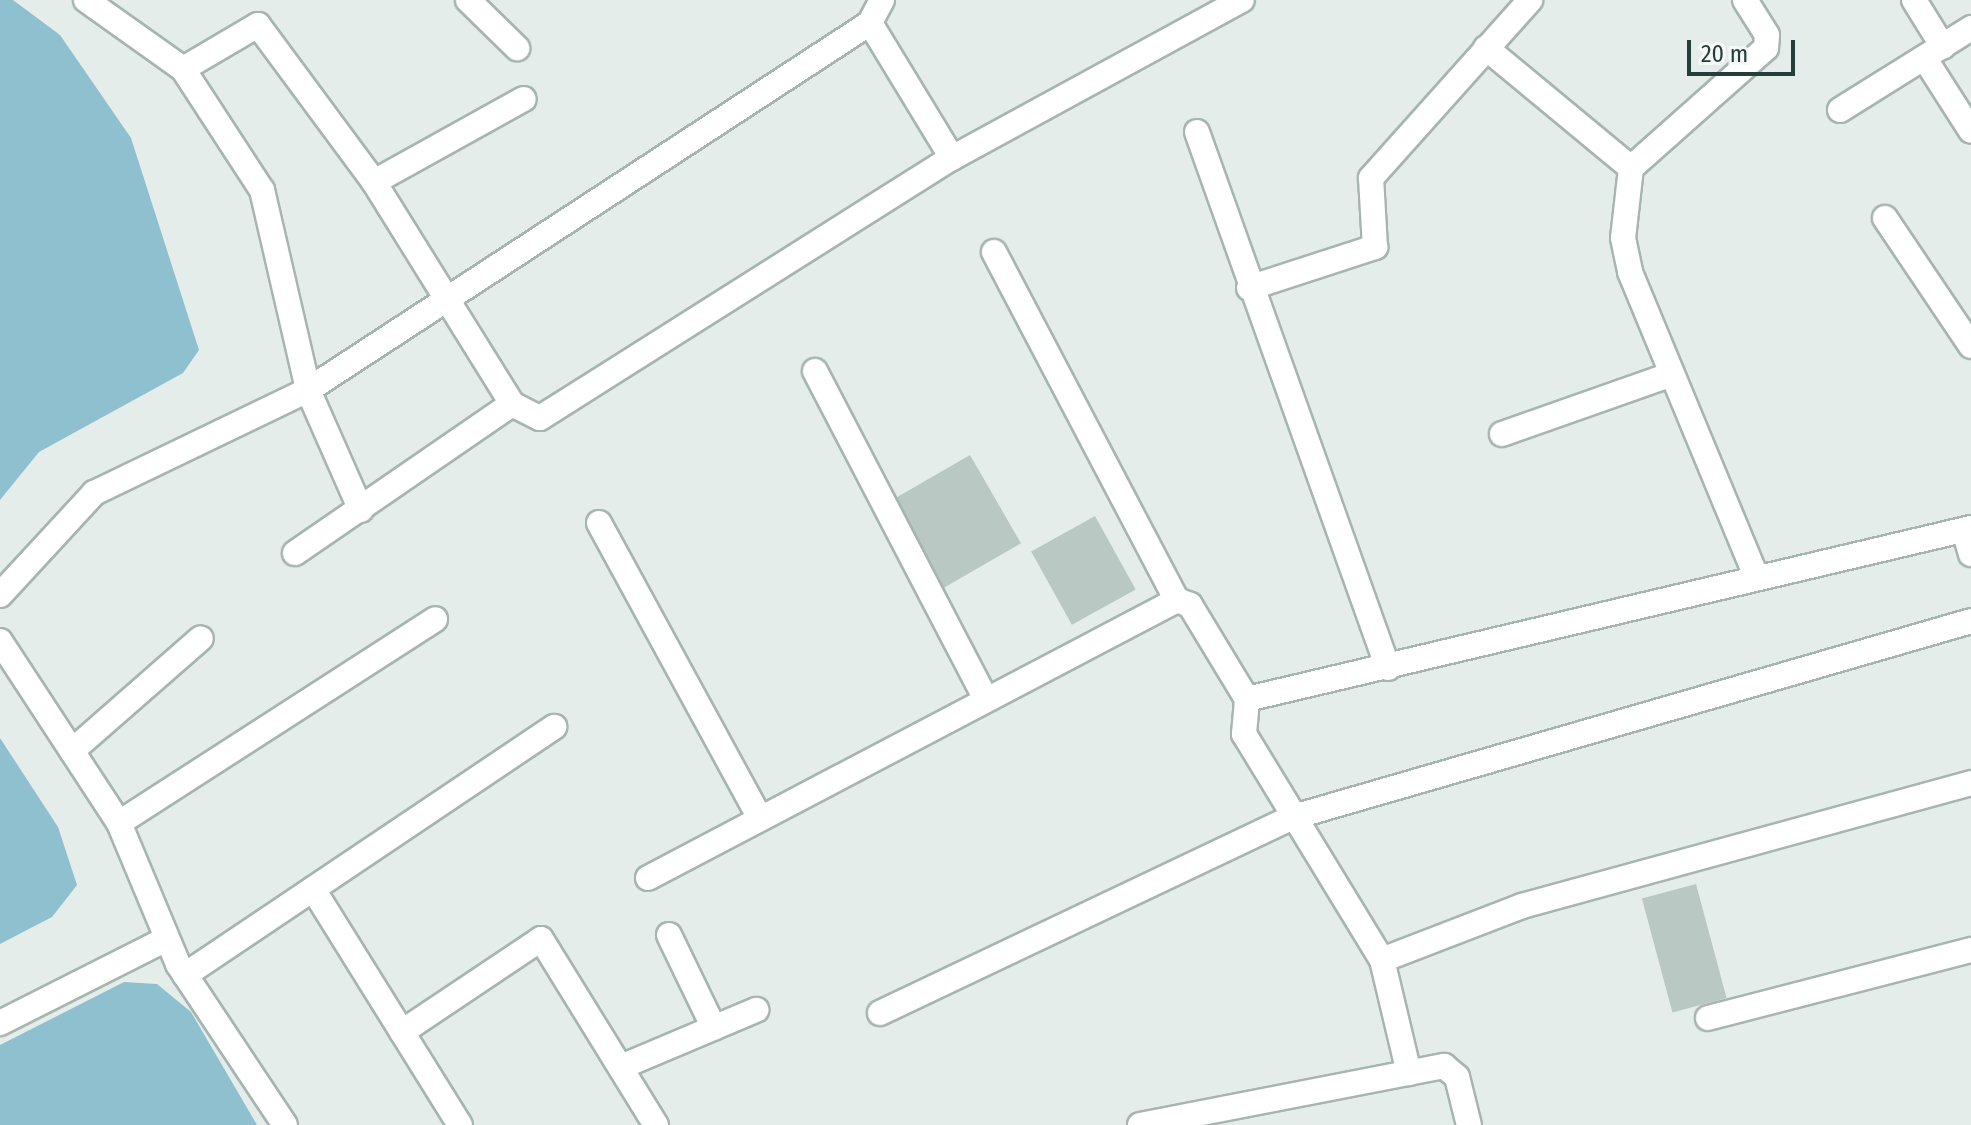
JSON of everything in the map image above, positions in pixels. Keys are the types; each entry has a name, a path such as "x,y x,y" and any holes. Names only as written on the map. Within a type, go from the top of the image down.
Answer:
{"street":[{"path":"86,0 183,69 269,203 308,390 361,510"},
{"path":"468,0 517,48"},
{"path":"0,595 94,493 308,390 870,23 882,0"},
{"path":"1249,288 1375,247 1371,178 1530,0"},
{"path":"1745,0 1767,35 1766,48 1631,168 1625,255 1756,576"},
{"path":"1914,0 1934,53 1971,131"},
{"path":"183,69 258,25 374,182 512,404 540,418 952,158 1237,1"},
{"path":"870,23 952,158"},
{"path":"1840,110 1971,28"},
{"path":"1486,48 1631,168"},
{"path":"374,182 524,99"},
{"path":"1197,132 1249,288 1388,668"},
{"path":"1885,218 1971,346"},
{"path":"994,252 1177,600 1190,605 1247,699 1244,734 1290,818 1382,960 1409,1073"},
{"path":"815,371 985,697"},
{"path":"1502,434 1672,374"},
{"path":"295,553 512,404"},
{"path":"599,523 760,818"},
{"path":"1247,699 1388,668 1756,576 1968,529 1971,554"},
{"path":"648,878 985,697 1177,600"},
{"path":"119,823 435,619"},
{"path":"880,1013 1290,818 1971,621"},
{"path":"72,751 201,638"},
{"path":"0,641 119,823 166,939 185,975 285,1125"},
{"path":"185,975 554,727"},
{"path":"1382,960 1522,906 1971,783"},
{"path":"313,889 460,1125"},
{"path":"669,935 714,1028"},
{"path":"0,1023 166,939"},
{"path":"402,1032 541,939 656,1125"},
{"path":"1708,1018 1971,950"},
{"path":"621,1067 756,1010"},
{"path":"1140,1125 1451,1067 1469,1125"}],"water":[{"path":"0,0 13,0 60,35 131,138 199,350 183,373 39,452 0,500"},
{"path":"0,738 58,827 77,885 52,917 0,944"},
{"path":"124,982 157,984 191,1012 257,1125 0,1125 0,1045"}],"building":[{"path":"970,455 1021,543 938,591 887,503"},
{"path":"1095,516 1136,589 1072,625 1031,551"},
{"path":"1696,884 1727,998 1672,1012 1642,898"}]}
